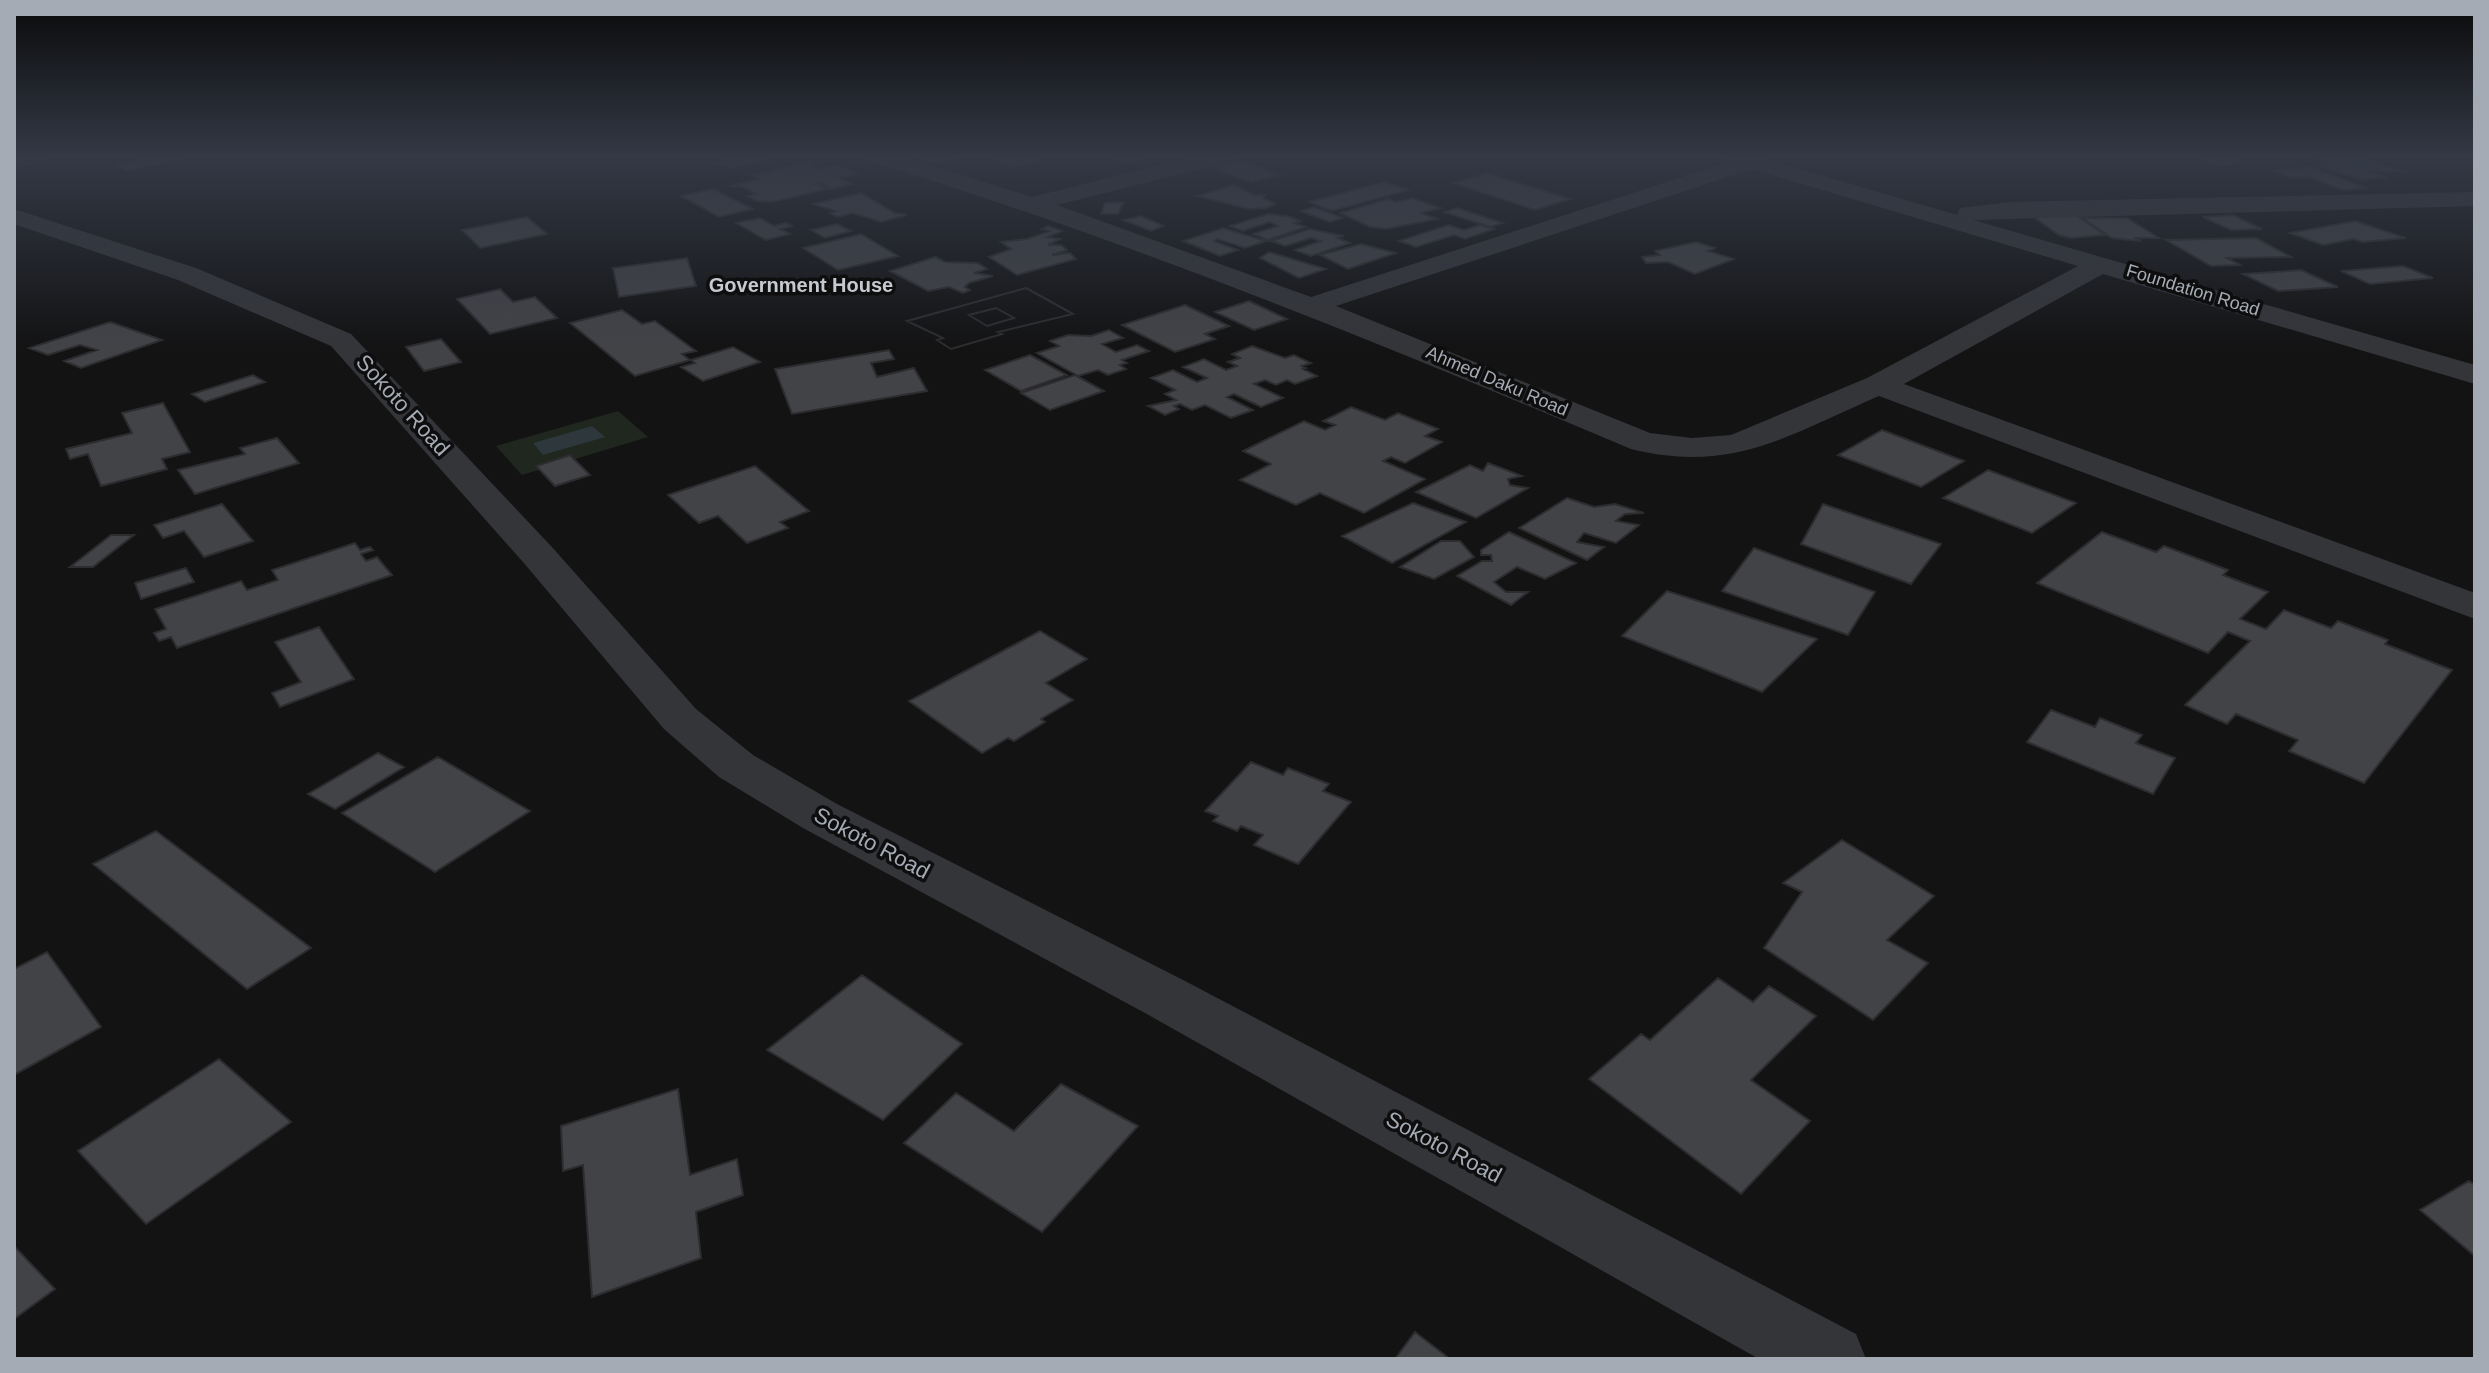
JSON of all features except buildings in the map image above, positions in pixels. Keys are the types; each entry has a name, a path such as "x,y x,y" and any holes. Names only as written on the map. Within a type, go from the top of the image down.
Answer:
{"street":[{"name":"Sokoto Road","path":"23,219 187,274 341,340 537,554 680,719 736,766 820,816 1165,997 1830,1359"},
{"name":"Ahmed Daku Road","path":"1080,219 1313,305 1643,442 1692,448 1737,445 1878,385 2104,263"},
{"path":"1313,305 1577,219"},
{"name":"Foundation Road","path":"1953,219 2475,375"},
{"path":"1878,385 2475,607"}],"shaded area":[{"path":"618,411 648,437 522,475 496,446"},
{"path":"592,426 605,437 543,455 533,443"}],"district":[{"name":"Government House","path":"801,285"}]}
